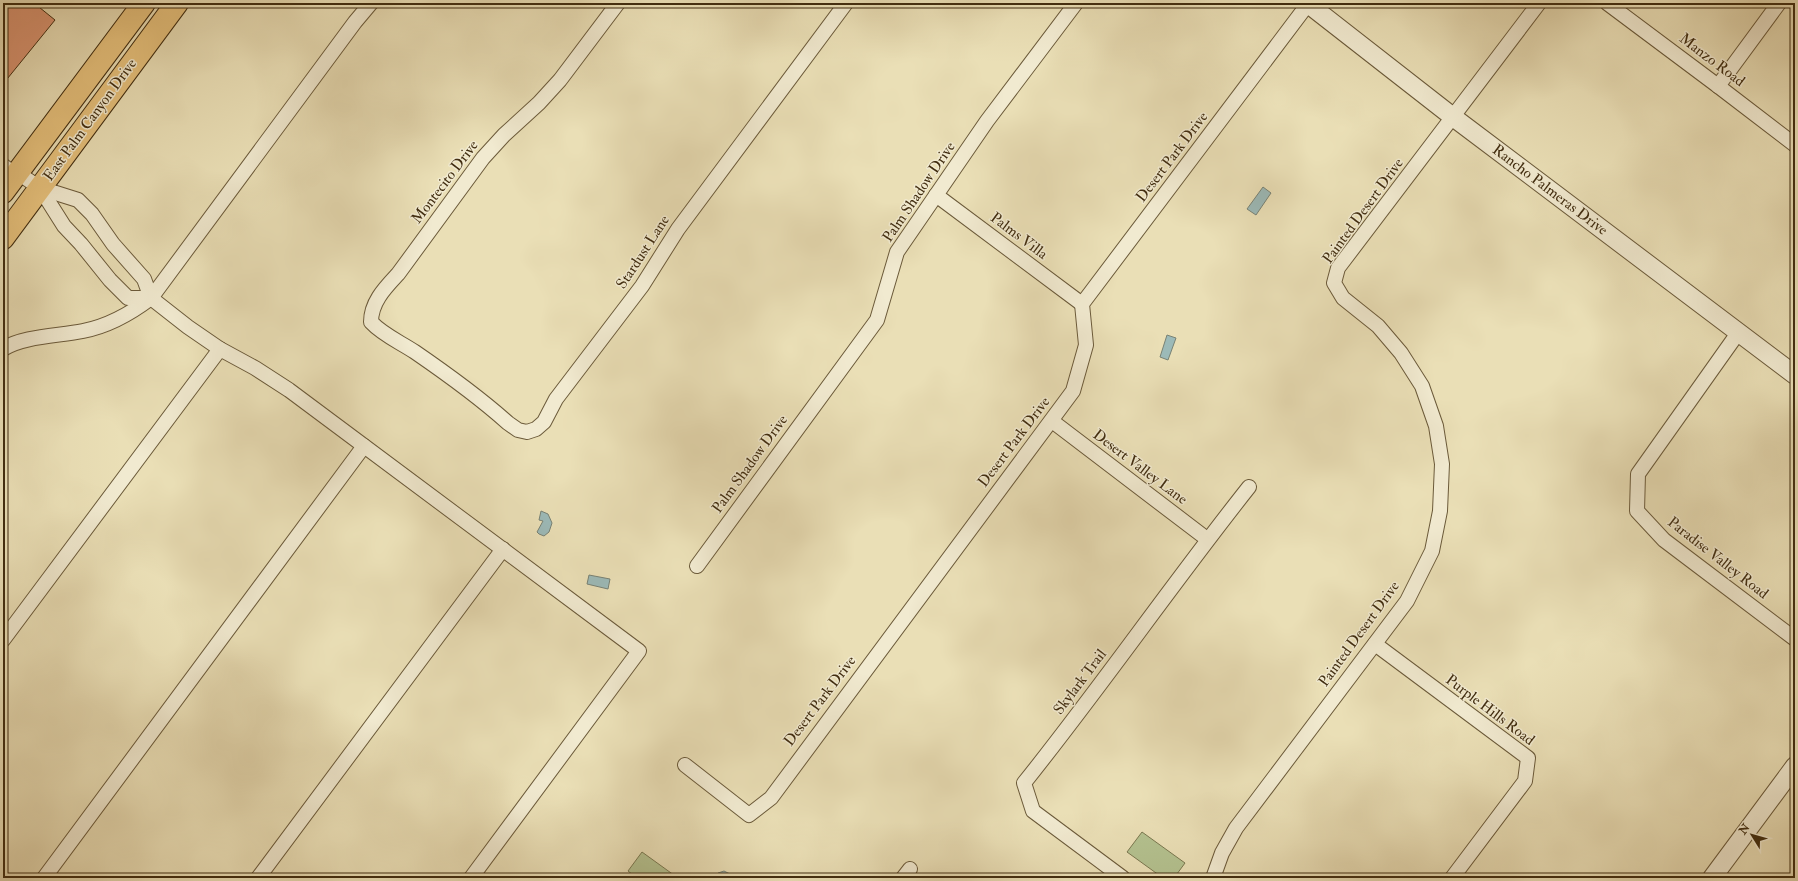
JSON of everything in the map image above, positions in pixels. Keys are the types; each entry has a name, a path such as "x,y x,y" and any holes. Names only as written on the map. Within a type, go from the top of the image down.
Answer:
{"main road":[{"name":"East Palm Canyon Drive","path":"3,192 10,167 144,3"},
{"name":"East Palm Canyon Drive","path":"3,238 177,3"}],"street":[{"path":"3,349 23,341 85,331 112,323 136,310 151,298 346,34 371,3"},
{"name":"Montecito Drive","path":"444,373 415,352 378,330 371,322 371,313 374,305 383,290 398,274 483,158 504,135 560,80 618,3"},
{"name":"Stardust Lane","path":"444,373 518,430 527,432 536,429 544,422 556,400 642,286 678,228 846,3"},
{"name":"Palm Shadow Drive","path":"697,566 878,320 897,252 987,121 1076,3"},
{"name":"Rancho Palmeras Drive","path":"1308,3 1453,117 1795,375"},
{"name":"Desert Park Drive","path":"685,765 749,815 771,798 1073,392 1086,345 1082,304 1308,3"},
{"name":"Painted Desert Drive","path":"1213,878 1222,853 1236,828 1407,600 1432,551 1440,510 1442,464 1436,426 1422,386 1401,353 1378,326 1343,298 1334,283 1338,268 1539,3"},
{"name":"Manzo Road","path":"1607,3 1795,145"},
{"path":"1718,86 1779,3"},
{"path":"10,167 40,188 78,200 92,214 113,244 144,279 151,298 188,327 220,349 255,368 289,390 639,651 470,878"},
{"path":"40,188 64,226 128,298 151,298"},
{"name":"Palms Villa","path":"936,195 1082,304"},
{"name":"Paradise Valley Road","path":"1738,333 1638,474 1636,511 1664,540 1795,639"},
{"path":"3,640 220,349"},
{"name":"Desert Valley Lane","path":"1052,421 1207,540"},
{"path":"44,878 364,446"},
{"name":"Skylark Trail","path":"1123,878 1034,811 1024,783 1058,741 1207,540 1249,487"},
{"path":"258,878 503,549"},
{"name":"Purple Hills Road","path":"1375,644 1528,758 1525,781 1452,878"},
{"path":"1712,878 1795,766"}],"green space":[{"path":"1142,832 1185,863 1174,878 1163,878 1127,852"},
{"path":"642,852 678,878 637,878 628,871"}],"water":[{"path":"1263,187 1271,193 1256,215 1247,209"},
{"path":"1167,335 1176,338 1168,360 1160,357"},
{"path":"541,511 548,514 552,523 549,532 544,536 537,532 543,521 539,520"},
{"path":"589,575 610,579 608,589 587,584"},
{"path":"724,871 738,878 718,878 718,873"}],"building":[{"path":"3,3 34,3 55,20 3,84"}]}
